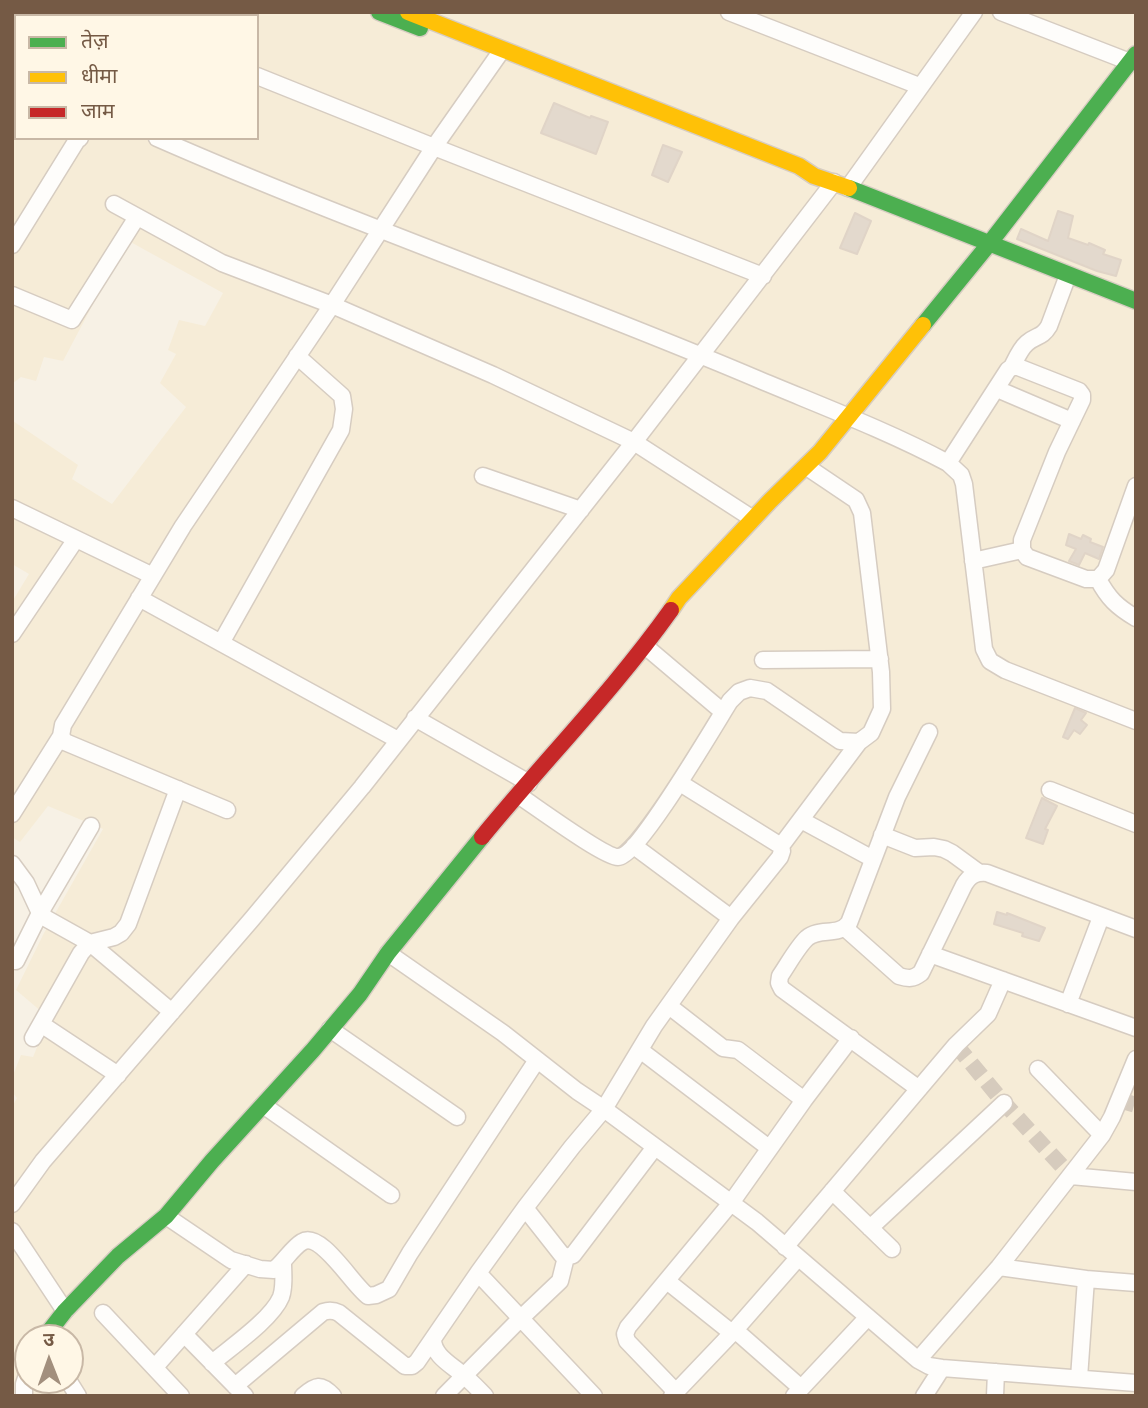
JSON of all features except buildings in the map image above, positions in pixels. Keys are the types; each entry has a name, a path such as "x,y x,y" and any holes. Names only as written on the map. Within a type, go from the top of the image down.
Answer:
{"street":[{"path":"379,12 498,55 799,178 814,176 841,185 1136,301"},
{"path":"408,12 498,55"},
{"path":"729,12 919,86"},
{"path":"12,1204 43,1161 362,787 634,442 788,241 841,185 974,12"},
{"path":"55,1324 118,1256 166,1216 330,1030 360,994 388,953 488,830 645,646 679,598 753,519 807,467 849,418 989,244 1133,58 1001,12"},
{"path":"12,814 61,736 63,725 183,526 498,55"},
{"path":"259,77 763,276"},
{"path":"12,245 77,140"},
{"path":"162,140 254,181 700,355 948,463 961,475 964,484 984,649 990,661 1005,670 1136,721"},
{"path":"114,204 222,263 331,305 493,375 634,442 753,519"},
{"path":"12,295 72,320 137,217"},
{"path":"948,463 1024,345 1045,334 1068,275"},
{"path":"221,643 341,430 344,408 342,396 297,356"},
{"path":"1012,367 1079,391 1082,395 1022,540 1022,550 1027,557 1086,579 1098,579 1106,570 1136,486"},
{"path":"997,389 1072,421"},
{"path":"184,1335 240,1391 327,1310 339,1313 405,1366 411,1366 417,1362 526,1208 604,1109 654,1026 731,918 780,857 781,846 859,742 871,733 882,709 880,659 862,513 856,500 807,467"},
{"path":"483,475 580,510"},
{"path":"12,508 153,576"},
{"path":"12,634 76,539"},
{"path":"973,561 1022,550"},
{"path":"1098,579 1108,597 1136,618"},
{"path":"139,598 398,740"},
{"path":"645,646 723,712"},
{"path":"764,660 880,659"},
{"path":"415,718 523,790 589,843 615,857 624,856 634,846 680,783 730,701 739,692 750,688 766,691 840,741 859,742"},
{"path":"919,1089 782,989 779,983 780,976 807,938 823,932 840,931 849,923 897,797 929,732"},
{"path":"61,736 65,742 227,810"},
{"path":"680,783 781,846"},
{"path":"33,1038 77,958 90,943 114,937 128,924 178,789"},
{"path":"1050,790 1136,824"},
{"path":"801,820 873,859"},
{"path":"16,961 40,913 91,826"},
{"path":"882,835 915,848 944,849 978,872 987,873 1136,929"},
{"path":"634,846 731,918"},
{"path":"12,864 26,883 40,913 90,943 172,1012"},
{"path":"845,928 900,976 908,979 915,977 921,972 964,885 969,877 978,872"},
{"path":"1069,1004 1101,917"},
{"path":"388,953 502,1033 731,1203 918,1360 929,1366 942,1368 1136,1383"},
{"path":"930,954 1136,1028"},
{"path":"785,1247 956,1045 988,1014 1003,980"},
{"path":"669,1006 723,1048 738,1050 804,1100"},
{"path":"41,1024 118,1074"},
{"path":"330,1030 457,1117"},
{"path":"798,1258 674,1394 627,1341 625,1334 628,1327 731,1203 851,1038"},
{"path":"640,1050 769,1148"},
{"path":"918,1360 999,1267 1102,1135 1136,1059"},
{"path":"166,1216 232,1260 260,1269 274,1270 299,1243 307,1239 315,1240 342,1266 360,1291 368,1296 376,1295 389,1289 537,1060"},
{"path":"1038,1069 1102,1135"},
{"path":"870,1228 1004,1103"},
{"path":"263,1105 391,1195"},
{"path":"526,1208 562,1255 573,1255 655,1147"},
{"path":"1071,1176 1136,1182"},
{"path":"832,1191 892,1249"},
{"path":"12,1231 65,1311"},
{"path":"444,1396 560,1281 566,1257"},
{"path":"212,1363 270,1314 281,1298 284,1287 283,1263"},
{"path":"155,1367 246,1264"},
{"path":"999,1267 1136,1283"},
{"path":"478,1273 594,1396"},
{"path":"1079,1378 1086,1279"},
{"path":"667,1281 734,1331 798,1392 867,1318"},
{"path":"103,1313 181,1396"},
{"path":"433,1339 436,1352 485,1396"},
{"path":"924,1396 942,1368"},
{"path":"995,1396 996,1372"},
{"path":"303,1396 319,1386 326,1388 333,1396"}],"shaded area":[{"path":"12,12 1136,12 1136,1396 12,1396 12,1107 17,1098 12,1092 12,1078 21,1055 33,1057 49,1018 16,990 44,933 103,829 48,806 20,842 12,837 12,602 29,574 12,564 13,421 78,465 72,479 112,504 186,407 160,383 176,354 168,350 179,320 205,326 223,293 127,240 63,361 44,357 36,381 21,377 12,384"}],"tunnel":[{"path":"956,1045 1004,1103 1071,1176"},
{"path":"1119,1100 1136,1105"}],"traffic: fast":[{"path":"379,12 420,28"},
{"path":"923,325 1136,54"},
{"path":"849,188 1136,301"},
{"path":"55,1324 118,1256 166,1216 313,1050 482,837"}],"traffic: slow":[{"path":"408,12 849,188"},
{"path":"671,610 679,598 770,501 820,452 923,325"}],"traffic: jam":[{"path":"482,837 603,697 671,610"}]}
